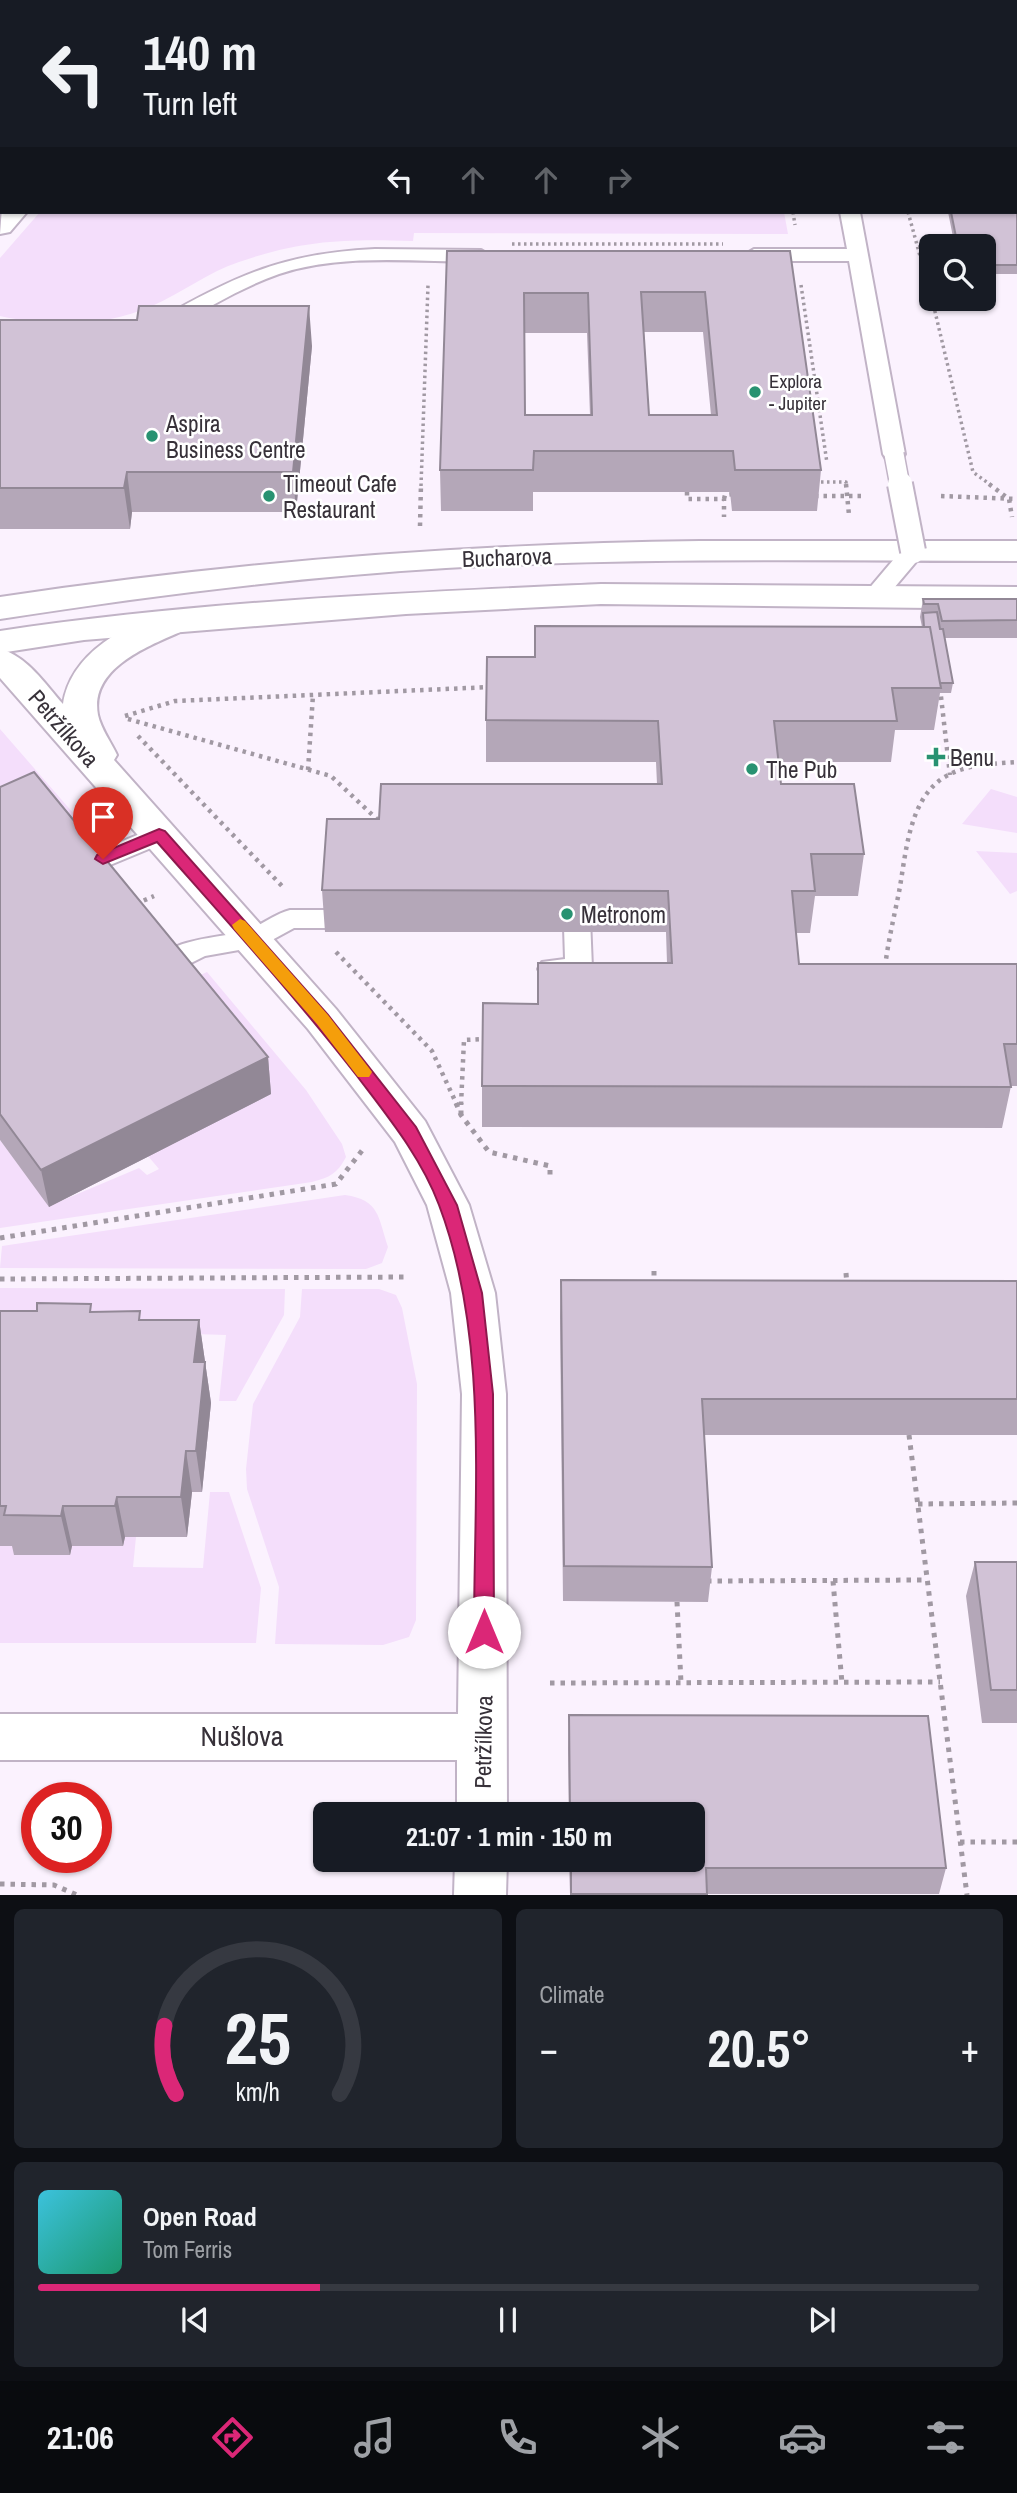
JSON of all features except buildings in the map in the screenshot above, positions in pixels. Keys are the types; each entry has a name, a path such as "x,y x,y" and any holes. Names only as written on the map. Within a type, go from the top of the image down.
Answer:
{"main road":[{"name":"Bucharova","path":"0,608 93,594 328,567 509,555 1017,551"},
{"name":"Bucharova","path":"0,642 84,629 406,603 601,594 1017,598"},
{"path":"110,782 80,712 84,693 93,672 104,657 173,622"},
{"name":"Petržílkova","path":"0,660 17,674 323,1019 410,1132 448,1205 473,1293 484,1394 482,1802"},
{"name":"Nušlova","path":"0,1737 484,1737"},
{"path":"480,1895 481,1872"}],"lane":[{"path":"850,214 912,551 875,596"},
{"path":"729,256 858,255"},
{"path":"152,328 273,270 314,260 354,257 498,256"},
{"path":"184,313 205,328"},
{"path":"86,866 159,835"},
{"path":"536,918 577,918 579,968 546,969"},
{"path":"167,965 199,948 252,939 290,919 388,919"}],"path":[{"path":"793,214 827,463"},
{"path":"909,214 919,251"},
{"path":"420,526 428,294"},
{"path":"935,311 973,472 1009,499"},
{"path":"803,482 846,482 850,523"},
{"path":"687,492 687,499 730,498"},
{"path":"724,522 725,495 739,494"},
{"path":"932,496 1017,499"},
{"path":"939,681 950,775"},
{"path":"383,825 331,776 120,717 175,701 494,687"},
{"path":"308,770 313,695"},
{"path":"884,971 915,816 925,793 939,780 950,775 1002,762 1017,762"},
{"path":"133,905 154,896"},
{"path":"489,1039 464,1040 461,1115 488,1152 550,1166 550,1175"},
{"path":"0,1238 336,1184 364,1148"},
{"path":"654,1271 654,1296"},
{"path":"846,1273 848,1295"},
{"path":"0,1279 409,1277"},
{"path":"909,1435 967,1895"},
{"path":"918,1504 1017,1503"},
{"path":"707,1581 927,1580"},
{"path":"834,1581 842,1683"},
{"path":"677,1602 681,1683"},
{"path":"550,1683 940,1682"},
{"path":"960,1842 1017,1842"},
{"path":"0,1884 54,1885 78,1895"}],"shaded area":[{"path":"38,214 784,214 788,234 414,233 413,241 366,240 304,245 239,262 134,313 77,323 38,322 0,316 0,258"},
{"path":"0,729 94,837 71,848 0,827"},
{"path":"991,789 1017,797 1017,833 962,824"},
{"path":"976,851 1017,853 1017,891 1010,894"},
{"path":"207,972 306,1090 342,1144 346,1157 336,1171 312,1182 0,1228 0,1140 49,1206 139,1168 147,1175 159,1169 148,1156 271,1094 194,978"},
{"path":"345,1195 365,1201 376,1212 388,1247 382,1263 366,1269 0,1268 2,1246"},
{"path":"0,1288 285,1289 284,1315 236,1401 219,1401 226,1335 162,1333 0,1353"},
{"path":"302,1289 379,1289 396,1295 402,1308 417,1384 416,1620 409,1637 383,1645 275,1644 279,1587 247,1489 246,1469 253,1404 300,1317"},
{"path":"210,1492 229,1492 261,1588 256,1643 0,1643 0,1546 16,1546 15,1555 70,1555 72,1546 123,1546 125,1537 136,1537 133,1567 203,1568"}],"slow traffic":[{"path":"240,925 323,1019 364,1072"}],"place":[{"name":"Explora - Jupiter","path":"755,392"},
{"name":"Aspira Business Centre","path":"152,436"},
{"name":"Timeout Cafe Restaurant","path":"269,496"},
{"name":"Benu","path":"936,757"},
{"name":"The Pub","path":"752,769"},
{"name":"Metronom","path":"567,914"}],"route":[{"path":"103,859 159,835 323,1019 410,1132 448,1205 473,1293 484,1394 484,1632"}]}
